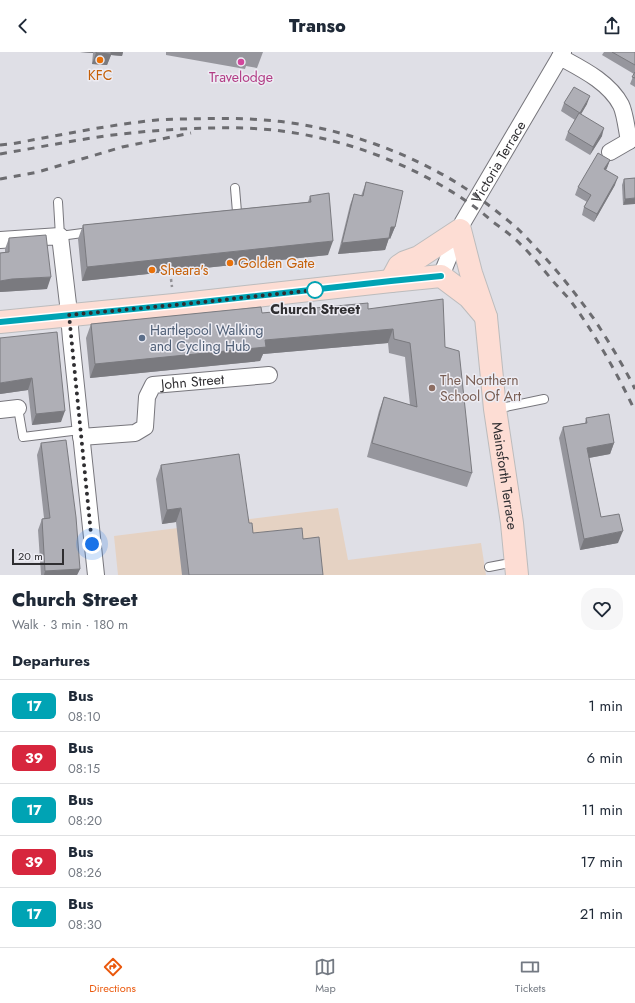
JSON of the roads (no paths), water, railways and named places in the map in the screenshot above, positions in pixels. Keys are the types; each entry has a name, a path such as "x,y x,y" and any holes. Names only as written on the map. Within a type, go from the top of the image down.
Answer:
{"main road":[{"path":"391,281 399,266 419,257 460,230"},
{"name":"Mainsforth Terrace","path":"460,230 470,273 486,317 495,409 512,523 517,568"},
{"path":"0,322 441,276 469,297 486,317"}],"street":[{"path":"562,54 609,89 621,105 632,143 610,152"},
{"name":"Victoria Terrace","path":"441,276 463,222 562,54"},
{"path":"0,240 60,236 96,575"},
{"name":"John Street","path":"81,433 135,433 145,427 147,397 153,385 269,375"},
{"path":"0,410 18,408"}],"lane":[{"path":"236,188 237,212"},
{"path":"58,202 60,236 99,231"},
{"path":"495,409 544,399"},
{"path":"18,408 22,437 81,433"},
{"path":"489,567 517,568"}],"railway":[{"path":"0,145 139,122 165,119 222,118 264,120 300,124 325,129 376,144 447,177 481,199 518,229 566,282 594,319 626,371 635,389"},
{"path":"0,154 122,134 192,129 245,128 275,130 305,135 364,150 393,161 447,189 472,205 511,236 534,258 570,300 588,326 621,382 635,411"},
{"path":"0,179 38,172 122,147 191,133"}],"place":[{"name":"KFC","path":"100,60"},
{"name":"Travelodge","path":"241,62"},
{"name":"Golden Gate","path":"230,263"},
{"name":"Sheara's","path":"152,270"},
{"name":"Church Street","path":"315,290"},
{"name":"Hartlepool Walking and Cycling Hub","path":"142,338"},
{"name":"The Northern School Of Art","path":"432,388"}]}
